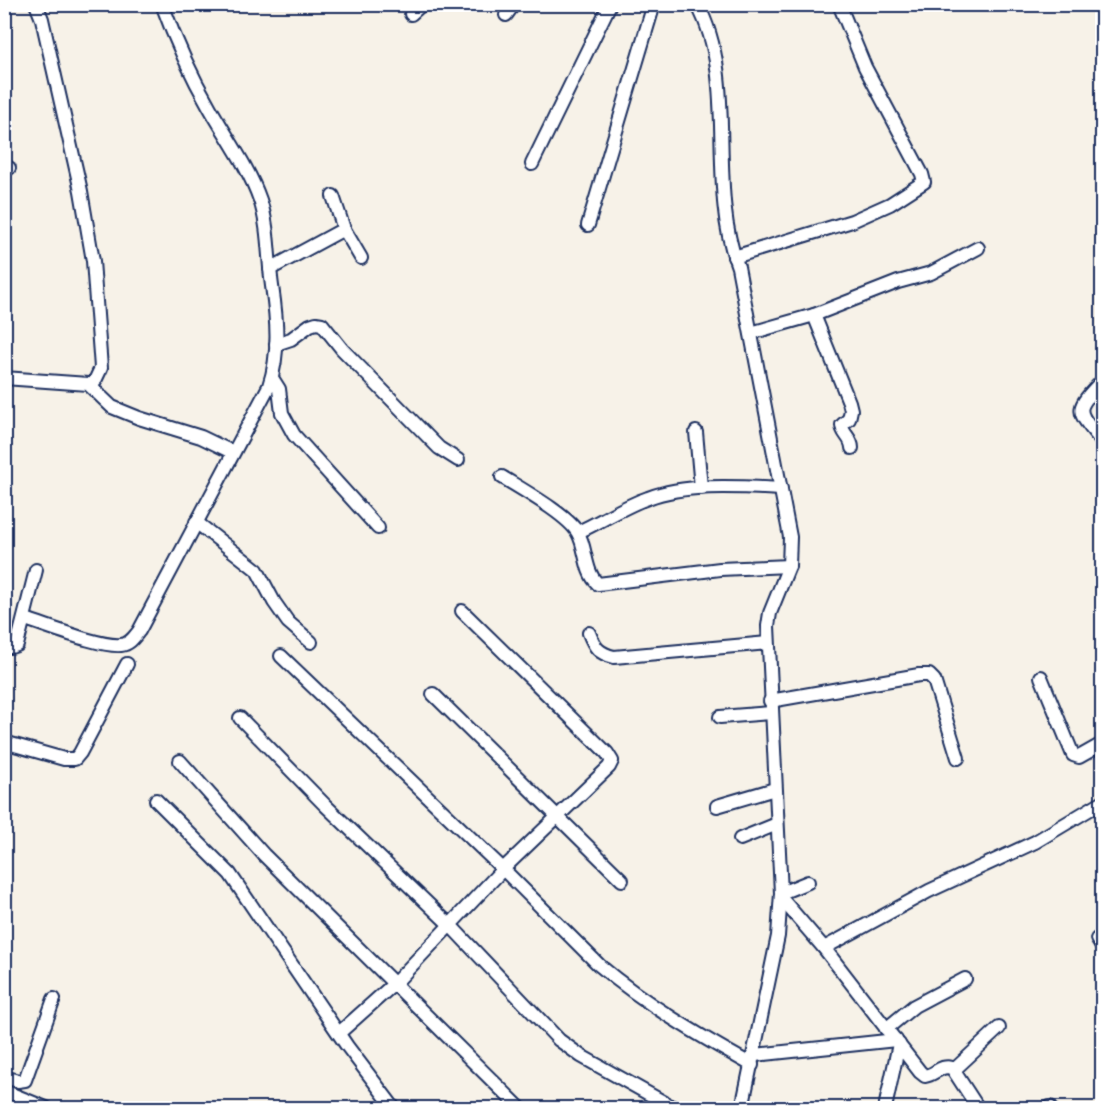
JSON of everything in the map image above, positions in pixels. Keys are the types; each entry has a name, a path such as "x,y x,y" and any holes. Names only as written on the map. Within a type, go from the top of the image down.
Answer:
{"street":[{"path":"36,4 42,19 81,191 93,261 101,368 92,387"},
{"path":"25,619 105,644 123,645 131,641 139,631 272,378 276,358 276,318 263,209 255,188 176,44 162,4"},
{"path":"411,14 422,4"},
{"path":"506,15 514,4"},
{"path":"532,164 610,4"},
{"path":"588,225 654,4"},
{"path":"697,4 706,24 716,64 720,96 721,169 725,219 730,246 738,267 790,537 789,566 770,613 768,643 781,895 778,936 754,1060 742,1108"},
{"path":"734,257 852,221 890,204 924,182 922,174 865,67 839,4"},
{"path":"333,196 344,229 361,258"},
{"path":"270,269 344,229"},
{"path":"751,333 814,315 898,282 940,270 978,248"},
{"path":"814,315 849,402 851,410 849,419 842,425 842,429 852,442 852,448"},
{"path":"276,344 291,339 310,325 322,324 342,349 439,448 458,460"},
{"path":"4,378 82,382 92,387 112,407 201,437 232,452"},
{"path":"272,378 279,389 282,413 294,435 378,528"},
{"path":"1102,381 1085,399 1082,412 1084,419 1102,442"},
{"path":"696,432 701,488"},
{"path":"502,477 552,510 578,532 592,578 598,584 720,569 789,566"},
{"path":"578,532 648,498 701,488 732,486 781,489"},
{"path":"196,522 257,570 288,622 311,642"},
{"path":"4,646 11,648 17,645 36,570"},
{"path":"339,1033 395,983 503,869 609,767 612,761 607,753 462,611"},
{"path":"589,633 595,649 601,654 614,657 768,643"},
{"path":"281,656 616,979 723,1048 754,1060 897,1042"},
{"path":"4,742 64,759 75,759 127,664"},
{"path":"720,717 919,675 929,675 934,680 958,758"},
{"path":"1041,677 1073,755 1078,757 1102,744"},
{"path":"434,694 622,880"},
{"path":"240,718 450,925 567,1047 674,1108"},
{"path":"180,761 264,855 520,1108"},
{"path":"717,806 775,789"},
{"path":"156,800 230,874 393,1108"},
{"path":"824,948 929,891 1035,842 1102,802"},
{"path":"740,838 777,824"},
{"path":"781,895 808,882"},
{"path":"781,895 925,1076 948,1066 954,1070 978,1108"},
{"path":"886,1029 914,1006 966,979"},
{"path":"4,1077 18,1082 25,1080 54,999"},
{"path":"954,1070 999,1028"},
{"path":"885,1108 897,1042"},
{"path":"4,1091 46,1108"}]}
